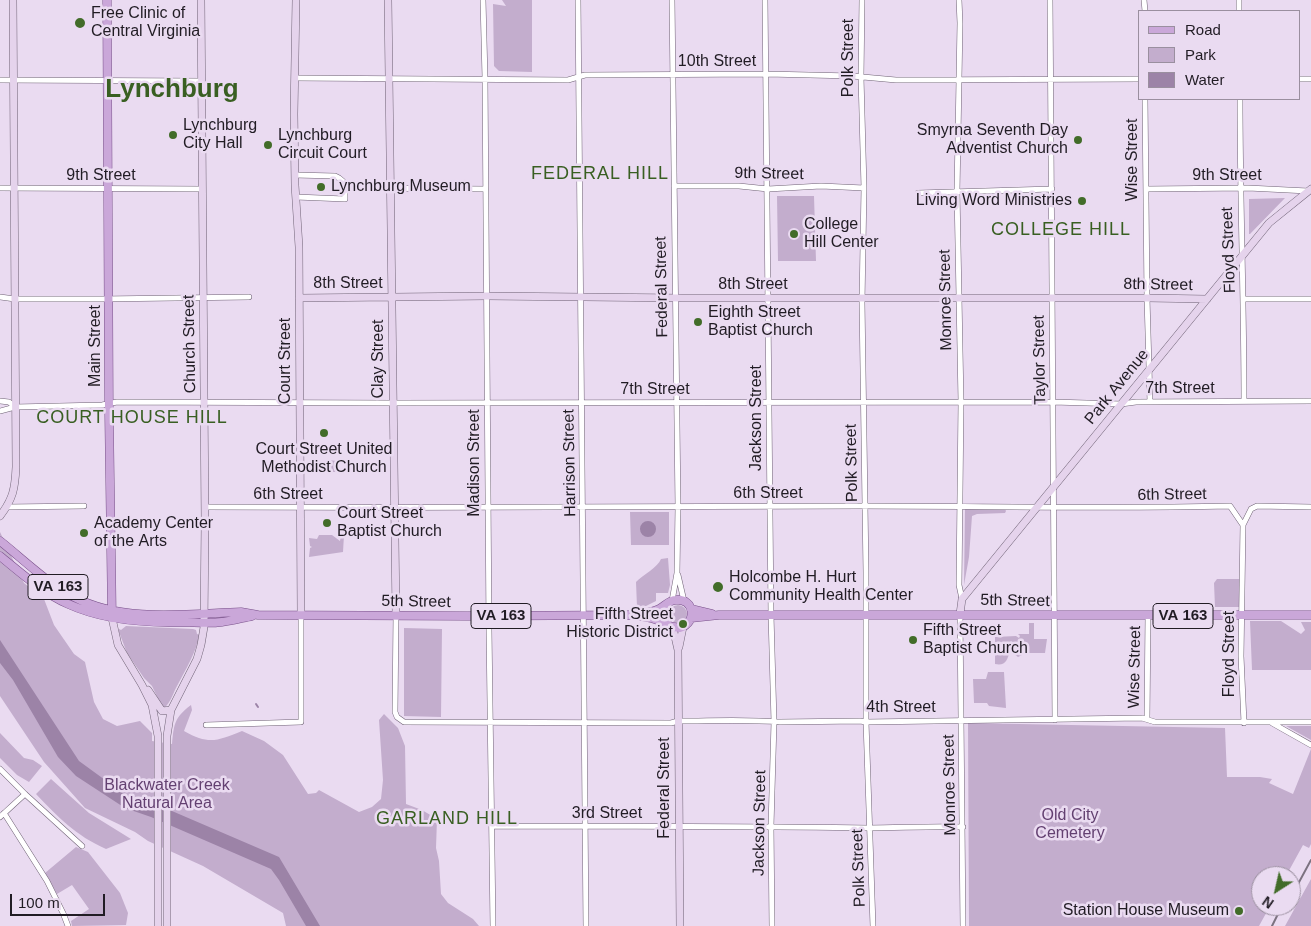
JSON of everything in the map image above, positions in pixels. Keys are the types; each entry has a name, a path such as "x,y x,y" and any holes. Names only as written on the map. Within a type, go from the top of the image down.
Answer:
{"main road":[{"name":"Main Street","path":"107,0 112,614"},
{"name":"5th Street","path":"0,541 65,591 112,614 241,612 258,615 635,615 651,612 669,603"},
{"name":"5th Street","path":"0,556 46,592 80,609 112,614 140,622 221,622 258,615"},
{"path":"684,601 691,609 691,618 688,624 683,627 670,625 663,616 669,603 684,601"},
{"name":"5th Street","path":"691,609 719,616"},
{"name":"5th Street","path":"691,618 771,615 960,614 1148,616 1311,614"},
{"name":"5th Street","path":"635,615 651,618 670,625"}],"street":[{"path":"0,516 12,499 16,478 13,0"},
{"name":"Church Street","path":"167,926 167,736 171,710 197,659 202,645 204,622 201,0"},
{"name":"Court Street","path":"206,725 302,722 299,247 295,175 296,0"},
{"name":"Clay Street","path":"388,0 396,615 395,712 398,717"},
{"name":"Madison Street","path":"483,0 493,926"},
{"name":"Harrison Street","path":"578,0 586,926"},
{"name":"Federal Street","path":"669,603 677,573 678,507 672,0"},
{"name":"Jackson Street","path":"765,0 771,615 774,722 771,826 772,926"},
{"name":"Polk Street","path":"862,0 861,77 864,188 862,298 866,722 873,926"},
{"name":"Monroe Street","path":"959,0 957,192 961,402 959,585 962,599"},
{"name":"Taylor Street","path":"1050,0 1055,720"},
{"name":"10th Street","path":"295,78 572,80 589,75 766,74 896,80 1138,79"},
{"path":"0,80 201,80"},
{"name":"Wise Street","path":"1145,100 1150,402"},
{"name":"Floyd Street","path":"1240,100 1244,401"},
{"path":"295,175 339,178 345,183 345,199 296,197"},
{"name":"9th Street","path":"674,186 739,186 768,189 821,186 864,188"},
{"name":"9th Street","path":"0,188 202,188"},
{"path":"345,188 486,189"},
{"name":"9th Street","path":"1146,189 1240,188 1309,190"},
{"path":"918,193 1052,189"},
{"name":"Park Avenue","path":"962,599 1269,223 1309,190"},
{"name":"8th Street","path":"299,298 487,296 581,298 1207,299"},
{"path":"0,297 15,299 250,297"},
{"path":"1244,299 1311,299"},
{"name":"7th Street","path":"0,411 15,407 102,406 117,402 1053,402 1122,404 1133,402 1311,401"},
{"path":"0,402 9,402 15,407"},
{"path":"7,507 84,506"},
{"name":"6th Street","path":"204,507 583,508 865,506 1148,508 1230,506 1243,525"},
{"path":"1243,525 1251,509 1257,506 1311,507"},
{"name":"Floyd Street","path":"1243,525 1241,656 1244,723"},
{"name":"Federal Street","path":"677,573 684,601"},
{"path":"960,614 962,599"},
{"name":"Main Street","path":"112,614 118,645 142,685"},
{"name":"Monroe Street","path":"960,614 963,926"},
{"name":"Wise Street","path":"1147,719 1148,616"},
{"name":"Federal Street","path":"670,625 678,650"},
{"name":"Federal Street","path":"680,926 678,650 683,627"},
{"path":"142,685 162,711 171,710"},
{"path":"142,685 152,706 158,736 158,926"},
{"name":"4th Street","path":"398,717 404,722 490,723 670,723 678,721 749,720 774,722 860,720 866,722 1142,718 1156,722 1311,722"},
{"path":"1271,722 1311,745"},
{"path":"0,769 82,846"},
{"path":"25,794 2,815 47,881 68,926"},
{"name":"3rd Street","path":"492,826 679,828 771,826 963,827"}],"green space":[{"path":"502,0 532,0 532,72 499,71 494,66 493,4 506,6"},
{"path":"777,196 814,196 816,261 778,261"},
{"path":"1285,198 1250,234 1249,234 1249,199"},
{"path":"328,460 337,461 337,472 317,472 319,463 328,463"},
{"path":"965,509 1005,509 1006,511 1005,513 977,514 972,516 969,557 964,585"},
{"path":"630,512 669,512 669,545 631,545"},
{"name":"Blackwater Creek Natural Area","path":"0,532 24,583 44,599 54,625 74,654 85,662 94,702 103,719 117,726 140,721 152,733 152,741 172,744 176,722 181,714 191,705 192,710 184,731 200,738 213,740 242,731 264,741 283,755 308,794 316,793 319,790 359,812 372,807 381,799 383,780 379,720 384,714 398,728 405,746 406,804 422,810 437,819 436,848 439,861 441,894 448,903 473,919 479,926 286,926 283,913 203,866 148,841 135,832 85,808 44,762 0,696"},
{"path":"319,535 332,535 340,541 341,535 344,535 343,552 309,557 310,548 312,547 310,546 309,538 317,539"},
{"path":"668,558 670,585 668,593 656,593 656,601 646,606 637,607 636,582 654,568 661,559"},
{"path":"1217,579 1240,579 1239,607 1215,607 1214,583"},
{"path":"678,605 684,608 687,614 684,620 678,623 672,620 669,614 672,608"},
{"path":"1250,621 1281,621 1301,634 1305,630 1301,622 1311,622 1311,670 1252,670"},
{"path":"1029,623 1034,623 1034,639 1047,639 1045,653 1026,653 1018,657 1010,651 1004,663 995,664 995,637 1016,636 1019,638 1018,634 1029,634"},
{"path":"126,626 193,629 200,635 196,649 165,707 162,707 152,686 144,678 127,653 119,632 119,629 121,630"},
{"path":"404,628 442,629 441,717 404,716"},
{"path":"988,672 1004,672 1006,708 989,706 987,703 974,703 973,679 986,679"},
{"name":"Old City Cemetery","path":"968,723 1225,728 1227,777 1272,779 1269,783 1293,794 1311,749 1311,844 1309,848 1303,845 1291,866 1251,866 1251,916 1264,916 1259,926 969,926"},
{"path":"1286,726 1311,726 1311,740"},
{"path":"0,733 24,758 33,760 42,766 29,782 17,775 0,758"},
{"path":"51,779 89,813 131,839 106,849 76,832 36,794"},
{"path":"76,847 88,852 120,893 128,913 126,925 72,926 71,921 89,909 72,885 57,894 45,873"},
{"path":"1311,879 1311,926 1285,926 1291,916 1301,916 1301,897"}],"water":[{"path":"645,521 651,521 656,526 654,535 645,537 640,532 640,526"},
{"path":"0,640 79,761 127,796 151,802 279,857 320,926 306,926 271,869 151,817 125,808 76,776 58,757 13,680 0,663"}],"railway":[{"path":"1301,878 1311,860"},
{"path":"1272,926 1277,916"}],"place":[{"name":"Free Clinic of Central Virginia","path":"80,23"},
{"name":"Lynchburg City Hall","path":"173,135"},
{"name":"Smyrna Seventh Day Adventist Church","path":"1078,140"},
{"name":"Lynchburg Circuit Court","path":"268,145"},
{"name":"Lynchburg Museum","path":"321,187"},
{"name":"Living Word Ministries","path":"1082,201"},
{"name":"College Hill Center","path":"794,234"},
{"name":"Eighth Street Baptist Church","path":"698,322"},
{"name":"Court Street United Methodist Church","path":"324,433"},
{"name":"Court Street Baptist Church","path":"327,523"},
{"name":"Academy Center of the Arts","path":"84,533"},
{"name":"Holcombe H. Hurt Community Health Center","path":"718,587"},
{"name":"Fifth Street Historic District","path":"683,624"},
{"name":"Fifth Street Baptist Church","path":"913,640"},
{"name":"Station House Museum","path":"1239,911"}],"district":[{"name":"Lynchburg","path":"172,90"},
{"name":"FEDERAL HILL","path":"600,174"},
{"name":"COLLEGE HILL","path":"1061,230"},
{"name":"COURT HOUSE HILL","path":"132,418"},
{"name":"GARLAND HILL","path":"447,819"}]}
